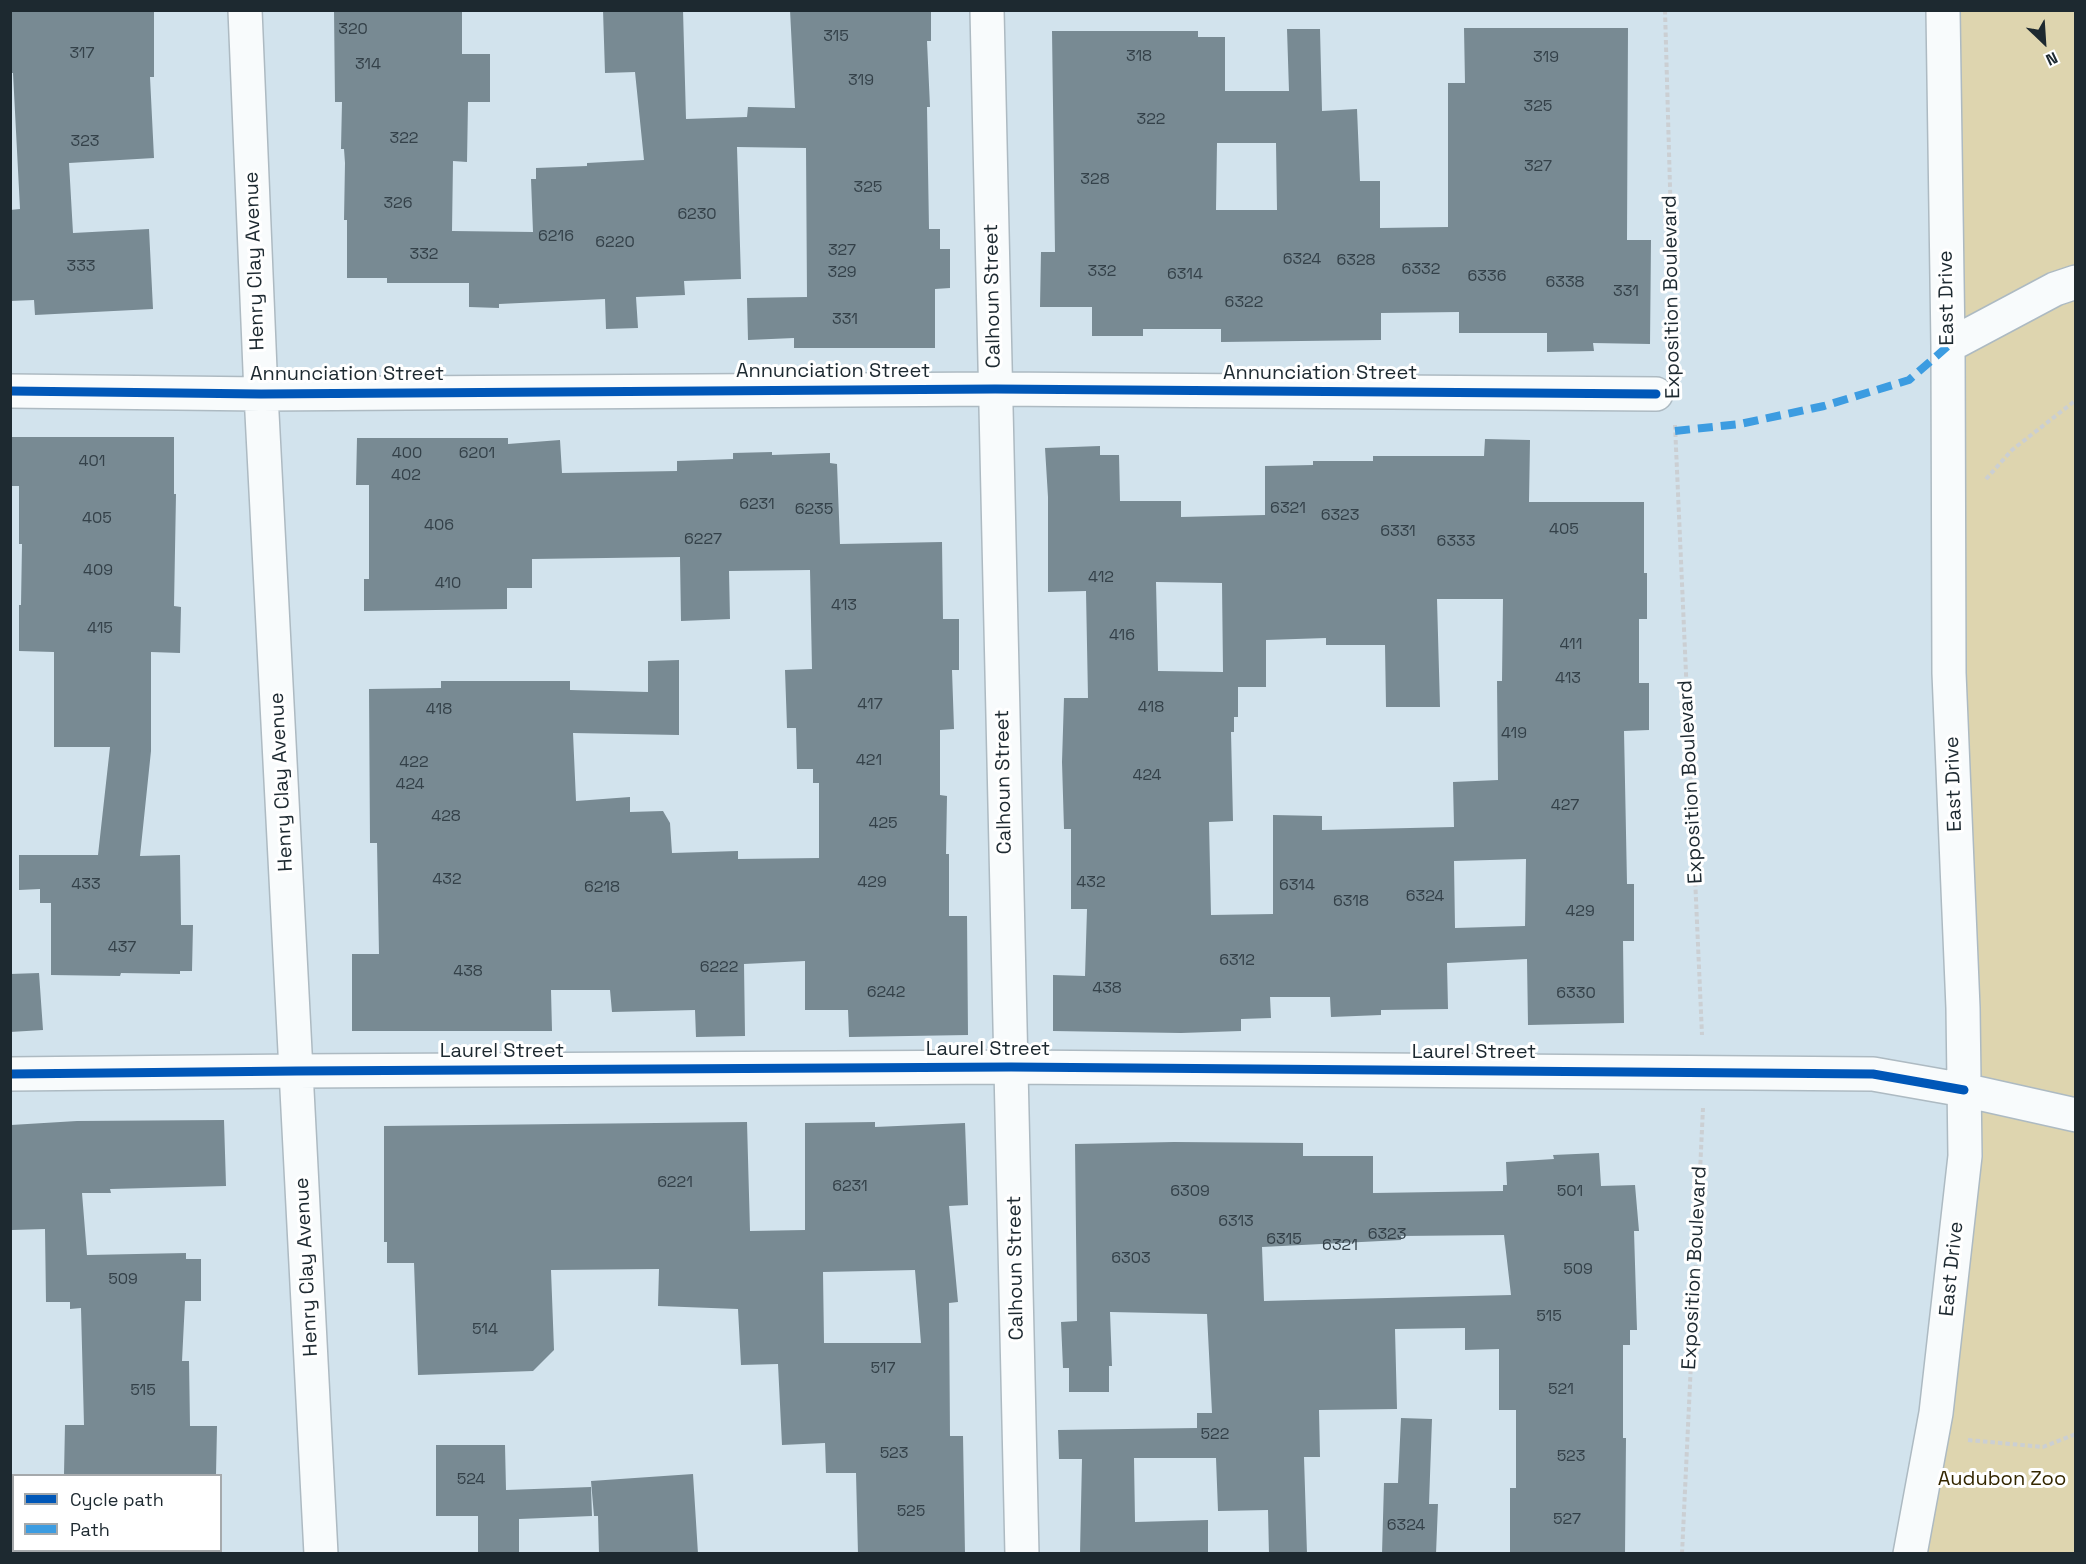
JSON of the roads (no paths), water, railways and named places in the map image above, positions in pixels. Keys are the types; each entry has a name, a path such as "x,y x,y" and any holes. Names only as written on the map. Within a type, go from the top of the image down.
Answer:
{"street":[{"name":"Henry Clay Avenue","path":"245,10 261,394 321,1554"},
{"name":"Calhoun Street","path":"987,10 1022,1554"},
{"name":"East Drive","path":"1910,1554 1936,1413 1965,1156 1963,1008 1949,673 1948,346 1943,10"},
{"path":"1948,346 2055,289 2076,282"},
{"name":"Annunciation Street","path":"10,391 261,394 1666,384"},
{"name":"Laurel Street","path":"10,1074 1011,1067 1873,1074 1964,1090 2076,1115"}],"park label":[{"name":"Audubon Zoo","path":"2002,1480"}]}
